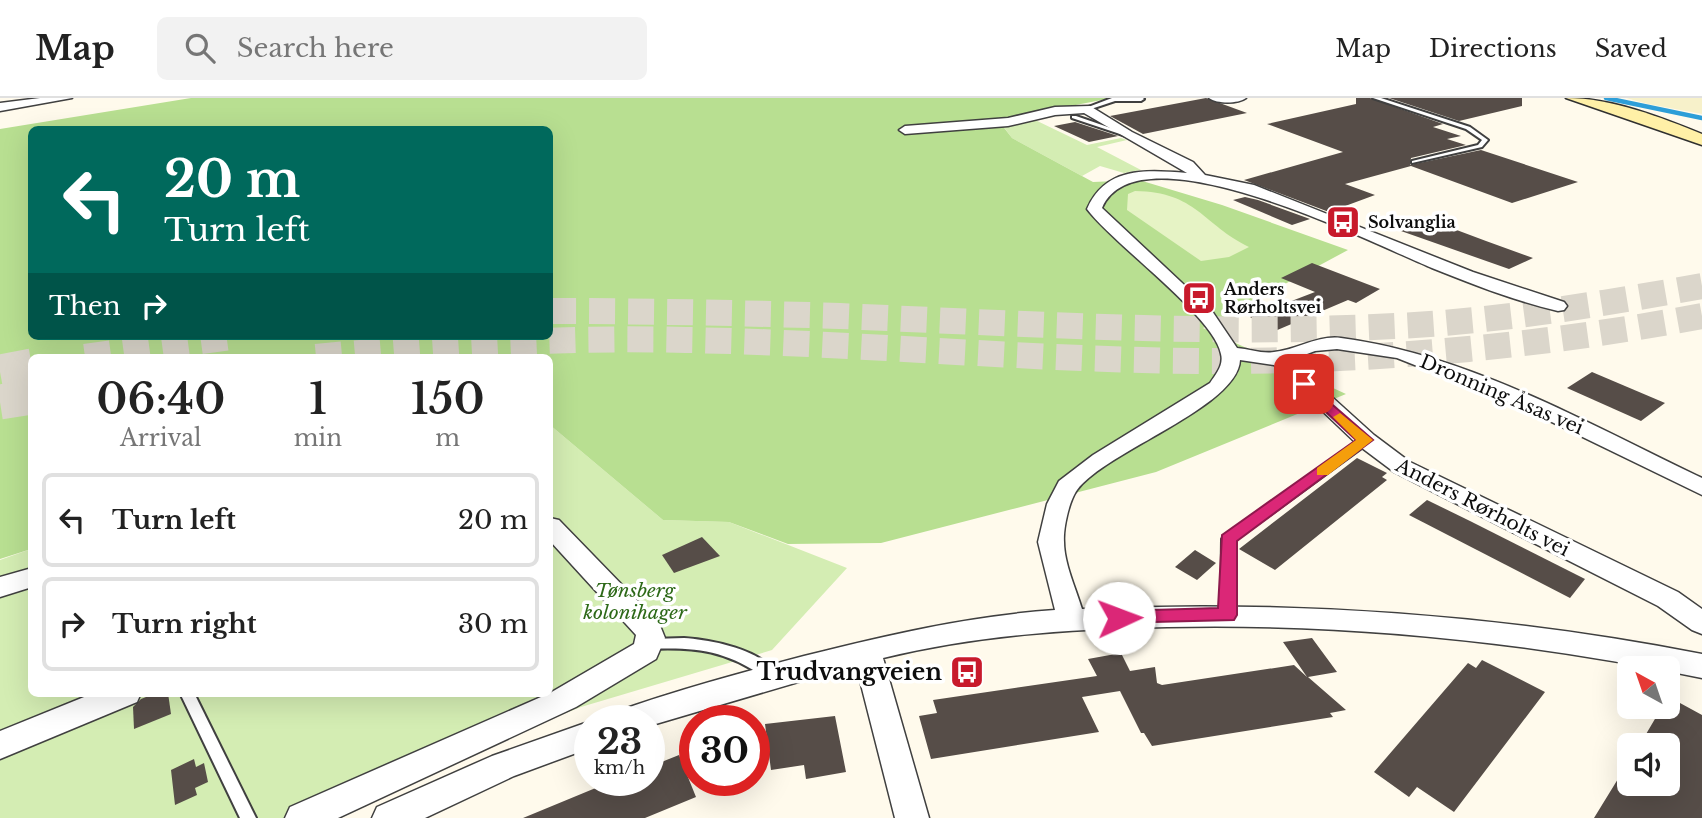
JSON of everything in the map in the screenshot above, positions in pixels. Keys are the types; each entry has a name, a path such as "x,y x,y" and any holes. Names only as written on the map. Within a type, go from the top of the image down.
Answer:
{"main road":[{"path":"1574,98 1668,126 1702,140"}],"street":[{"path":"0,107 66,98"},
{"path":"1215,98 1240,98"},
{"path":"905,130 1008,122 1055,111 1086,108 1128,135 1188,164 1199,177"},
{"path":"1071,620 1051,542 1059,504 1067,486 1101,460 1217,387 1230,369 1231,353 1206,315 1094,209 1095,200 1105,188 1120,181 1150,176 1199,177 1249,188 1467,276 1558,306"},
{"name":"Dronning Åsas vei","path":"1231,353 1274,359 1312,346 1336,343 1401,353 1497,389 1702,487"},
{"name":"Anders Rørholts vei","path":"1231,353 1279,359 1366,440 1423,479 1668,599 1702,623"},
{"path":"302,818 565,698 646,651 649,631 553,529"},
{"path":"0,587 28,578"},
{"path":"665,709 867,651 960,631 1071,620 1320,615 1465,627 1614,646 1702,666"},
{"path":"867,651 912,818"},
{"path":"0,745 117,697"},
{"path":"389,818 503,766 574,740"}],"lane":[{"path":"1376,98 1468,128 1485,141 1480,146 1414,162"},
{"path":"1086,108 1114,99 1141,99"},
{"path":"1074,117 1128,135"},
{"path":"1227,615 1228,539 1366,440"},
{"path":"648,645 700,644 726,649 750,657 773,676"},
{"path":"189,697 247,818"}],"shaded area":[{"path":"1626,98 1702,98 1702,114 1648,104"}],"green space":[{"path":"191,98 1112,98 998,120 1012,138 1093,182 1139,180 1222,205 1348,250 1203,328 1346,394 1156,472 881,543 788,544 729,522 663,520 553,428 553,354 28,354 28,550 0,559 0,129"},
{"path":"1031,118 1087,145 1121,138 1127,140 1097,147 1141,170 1124,173 1100,166 1082,176 1012,138 1003,126"},
{"path":"1135,191 1156,193 1186,203 1249,247 1229,257 1201,261 1127,210 1128,194"},
{"name":"Tønsberg kolonihager","path":"553,428 663,520 729,522 847,568 772,650 588,705 574,705 574,710 427,768 326,818 0,818 0,560 28,550 28,697 553,697"}],"building":[{"path":"1206,98 1247,113 1143,134 1110,116"},
{"path":"1356,98 1370,98 1443,124 1433,127 1461,136 1447,139 1466,145 1411,158 1410,165 1481,150 1578,182 1512,203 1411,166 1345,184 1375,195 1329,212 1244,180 1343,152 1267,124 1356,104"},
{"path":"1389,98 1522,98 1522,106 1459,121"},
{"path":"1075,122 1118,136 1089,142 1054,126"},
{"path":"1245,197 1310,219 1292,225 1233,200"},
{"path":"1430,220 1533,258 1509,269 1401,231"},
{"path":"1312,263 1380,289 1356,303 1348,300 1275,331 1250,317 1315,292 1281,278"},
{"path":"1592,372 1665,403 1641,421 1567,388"},
{"path":"1357,458 1387,473 1382,477 1387,480 1275,570 1239,549"},
{"path":"1427,500 1585,579 1570,598 1409,515"},
{"path":"702,537 720,556 674,573 662,555"},
{"path":"1195,550 1216,563 1197,580 1175,567"},
{"path":"1312,638 1337,672 1308,677 1346,710 1330,713 1333,717 1152,746 1144,733 1141,733 1120,691 1082,697 1099,732 931,759 919,716 937,713 933,700 1097,676 1088,659 1121,653 1130,671 1155,667 1157,683 1162,685 1294,665 1307,677 1283,642"},
{"path":"1482,660 1545,692 1454,812 1417,787 1409,797 1374,772 1468,663 1476,668"},
{"path":"169,697 171,714 134,729 133,707 141,699"},
{"path":"1680,703 1702,715 1702,818 1594,818 1617,781 1617,796 1680,796 1680,733 1647,733 1655,719 1680,719"},
{"path":"835,716 846,772 806,779 804,765 771,770 770,723"},
{"path":"679,755 679,796 696,797 645,818 523,818 576,796 665,796 665,761"},
{"path":"194,759 196,767 204,763 208,782 195,788 197,795 175,805 171,770"}],"waterway":[{"path":"1606,98 1702,118"}],"tunnel":[{"path":"553,311 804,315 1127,328 1343,328 1415,325 1523,315 1702,286"},
{"path":"350,354 501,343 640,339 1083,358 1277,360 1460,350 1581,336 1702,316"},
{"path":"107,354 209,340"},
{"path":"0,372 28,367"},
{"path":"0,402 28,398"}],"slow traffic":[{"path":"1322,471 1366,440 1340,417"}],"place":[{"name":"Solvanglia","path":"1343,222"},
{"name":"Anders Rørholtsvei","path":"1199,298"},
{"name":"Trudvangveien","path":"967,672"}],"route":[{"path":"1119,618 1227,615 1228,539 1366,440 1304,384"}]}
